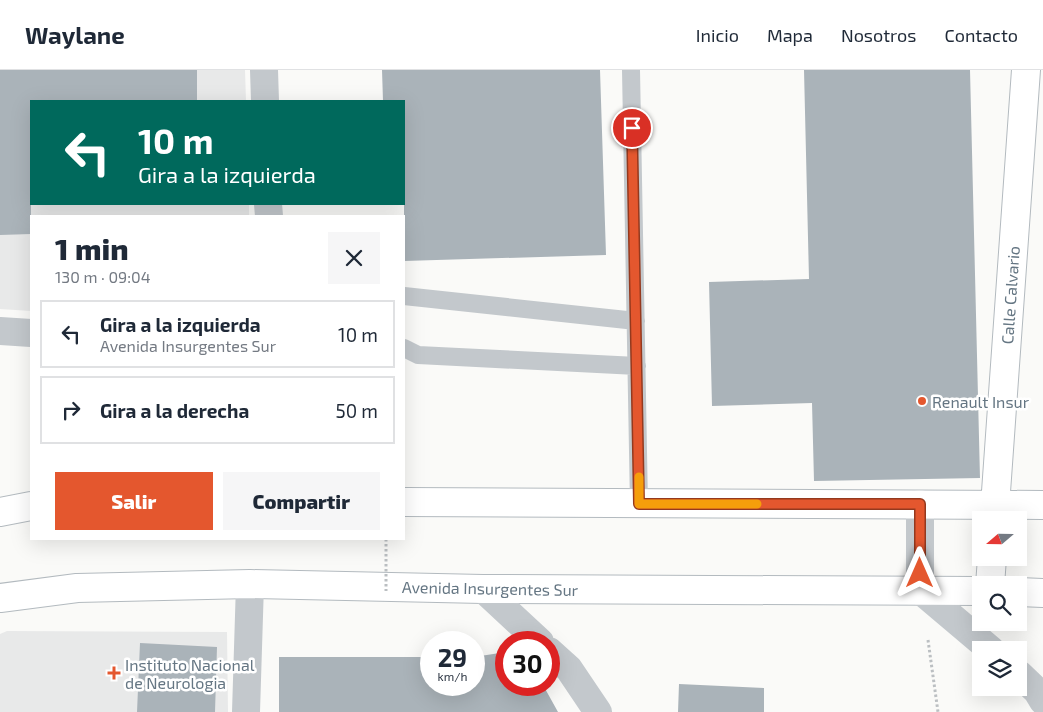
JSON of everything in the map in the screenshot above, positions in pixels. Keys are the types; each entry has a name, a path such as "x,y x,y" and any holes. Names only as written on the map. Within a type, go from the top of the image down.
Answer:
{"main road":[{"name":"Calle Calvario","path":"994,511 1026,70"},
{"path":"405,502 920,504 985,511"},
{"path":"1001,511 1043,505"},
{"path":"0,512 30,506"},
{"name":"Avenida Insurgentes Sur","path":"0,598 77,588 250,584 483,589 972,591"},
{"path":"1027,592 1043,593"}],"street":[{"path":"264,70 265,100"},
{"path":"0,331 30,333"},
{"path":"920,504 920,590 980,641"},
{"path":"246,712 250,584"},
{"path":"483,589 528,631"},
{"path":"560,660 569,669 598,712"},
{"path":"1027,682 1037,691 1043,701"}],"lane":[{"path":"631,70 639,504"},
{"path":"405,296 636,321"},
{"path":"405,348 418,354 637,366"}],"path":[{"path":"386,540 386,591"},
{"path":"920,590 938,712"}],"shaded area":[{"path":"0,70 245,70 246,100 30,100 30,205 249,205 249,215 30,215 30,311 0,309"},
{"name":"Instituto Nacional de Neurologia","path":"7,631 227,632 228,712 0,712 0,634"}],"building":[{"path":"0,70 197,70 197,100 30,100 30,234 0,235"},
{"path":"382,70 600,70 606,255 405,261 405,100 383,100"},
{"path":"804,70 970,70 980,478 814,481 812,403 712,406 709,282 809,279"},
{"path":"140,643 217,647 215,712 137,712"},
{"path":"495,654 495,696 549,696 558,712 279,712 279,657 420,657 420,696 485,696 485,655"},
{"path":"679,684 764,688 764,712 678,712"}],"slow traffic":[{"path":"639,477 639,504 757,504"}],"place":[{"name":"Renault Insur","path":"922,401"},
{"name":"Instituto Nacional de Neurologia","path":"114,673"}],"route":[{"path":"632,128 639,504 920,504 920,573"}]}
